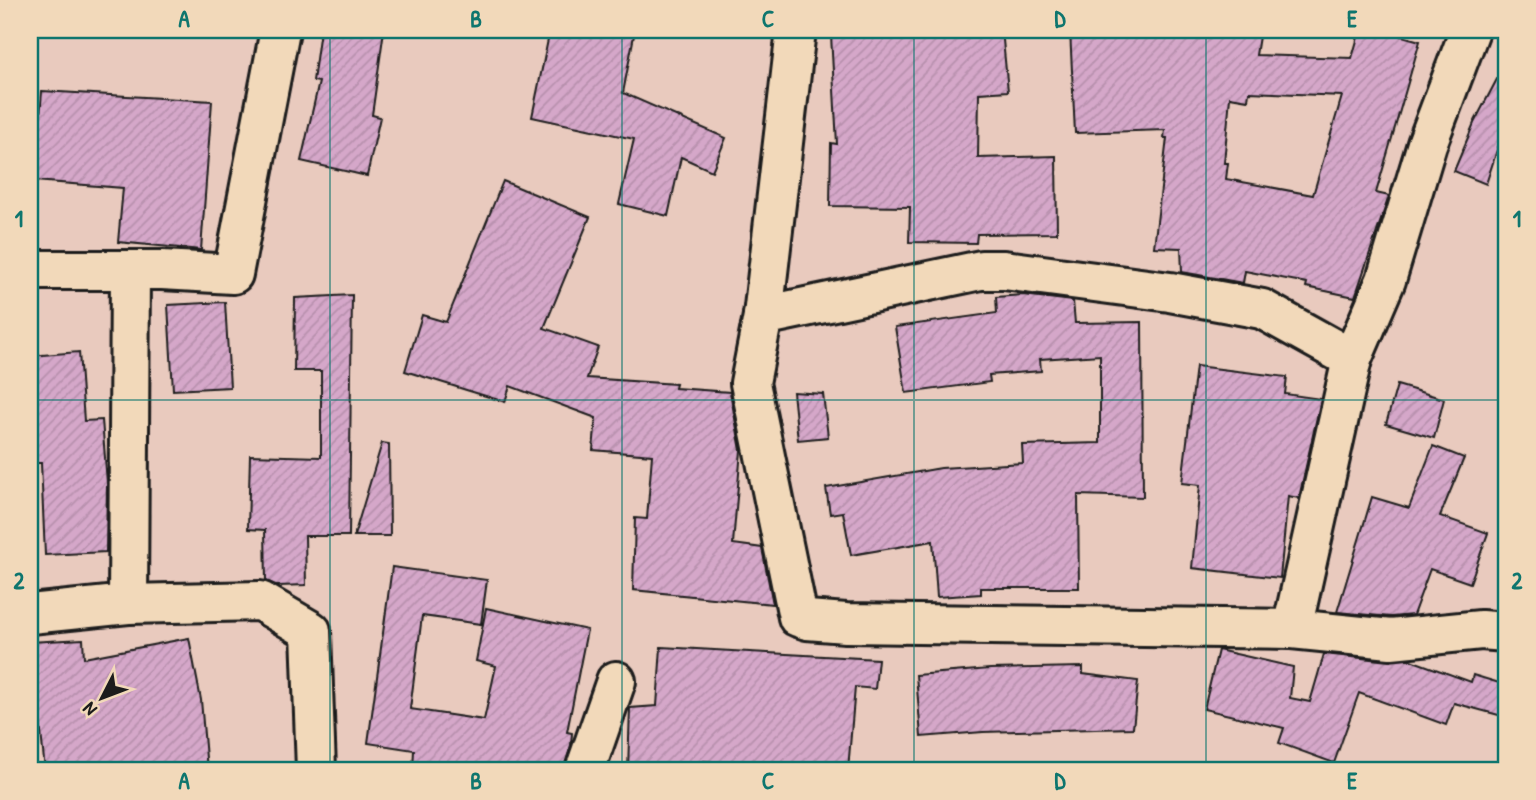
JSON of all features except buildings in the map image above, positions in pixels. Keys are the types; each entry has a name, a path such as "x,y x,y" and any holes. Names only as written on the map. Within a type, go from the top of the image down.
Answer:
{"street":[{"path":"30,270 233,274 280,30"},
{"path":"796,30 763,316 750,383 798,617 807,621 846,623 1292,629 1391,639 1481,630 1506,632"},
{"path":"1292,629 1352,359 1386,280 1427,144 1470,30"},
{"path":"128,604 130,270"},
{"path":"763,316 981,270 1004,270 1262,309 1352,359"},
{"path":"30,614 128,604 260,601 312,631 316,770"},
{"path":"585,770 616,681"}]}
